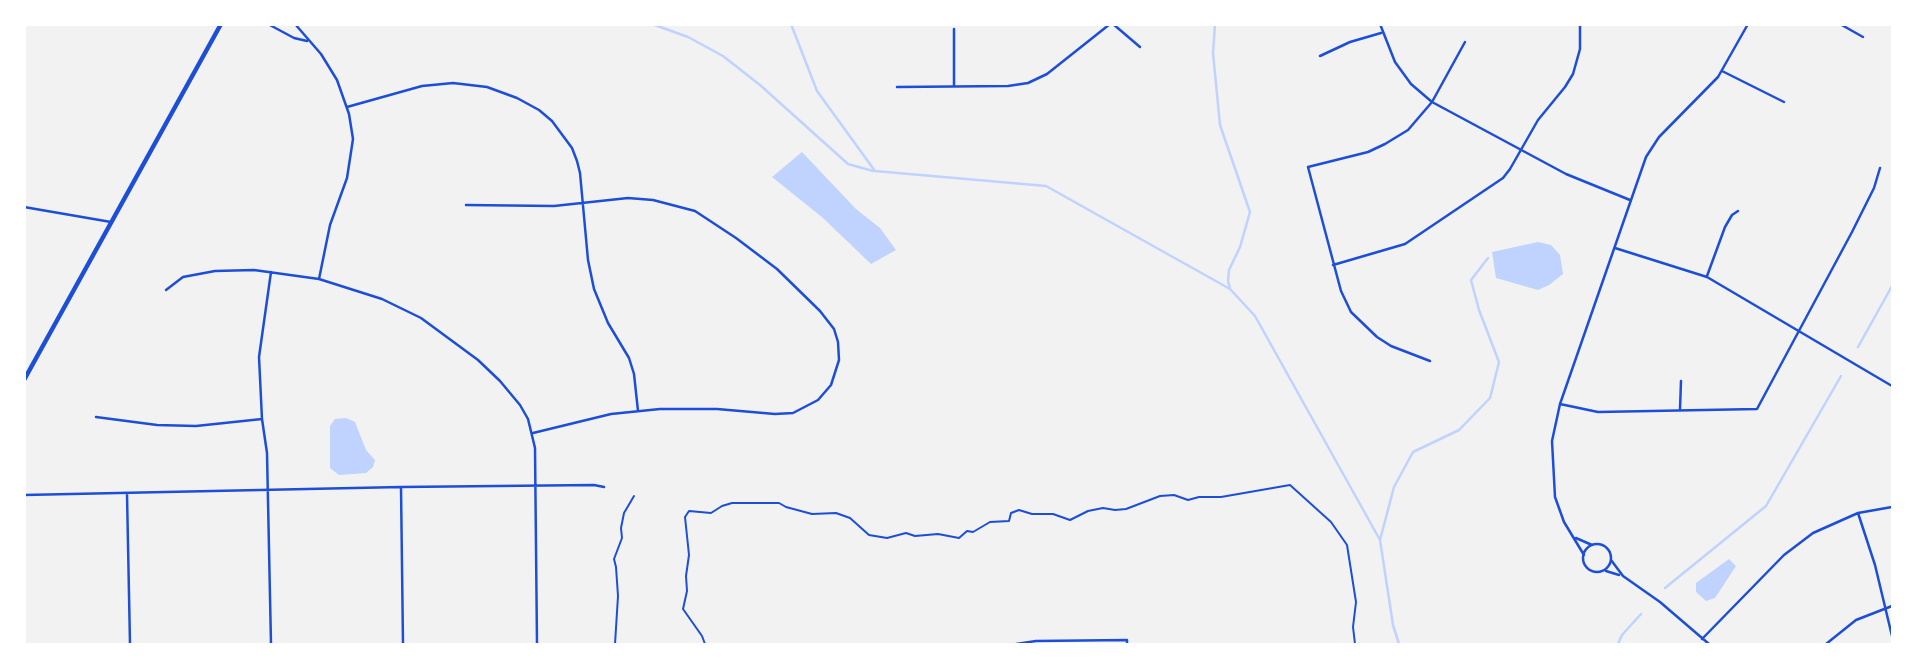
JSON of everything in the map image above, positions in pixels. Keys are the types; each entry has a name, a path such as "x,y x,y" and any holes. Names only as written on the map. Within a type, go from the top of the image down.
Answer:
{"main road":[{"path":"24,380 221,24"}],"street":[{"path":"268,24 293,38 307,41"},
{"path":"295,24 332,71 347,107 353,139 347,178 330,225 319,279"},
{"path":"897,87 1008,86 1035,80 1047,74 1111,24 1140,47"},
{"path":"1380,24 1381,33 1395,62 1403,74 1432,102 1586,184 1630,200"},
{"path":"1334,265 1394,249 1419,236 1503,178 1538,120 1573,74 1580,50 1580,24"},
{"path":"1623,576 1590,571 1584,564 1584,555 1560,513 1554,486 1552,441 1560,404 1641,167 1651,147 1722,71 1748,24"},
{"path":"1840,24 1863,37"},
{"path":"954,29 954,87"},
{"path":"1320,56 1381,33"},
{"path":"1430,361 1391,346 1364,326 1351,312 1341,291 1308,167 1368,152 1408,130 1432,102 1465,42"},
{"path":"1722,71 1784,102"},
{"path":"347,107 422,86 453,83 487,87 517,98 540,110 552,121 568,141 580,173 588,260 594,289 608,323 629,358 634,374 638,411"},
{"path":"1560,404 1598,412 1757,409 1852,232 1874,188 1880,168"},
{"path":"466,205 520,207 640,199 674,204 695,211 777,269 820,311 834,329 838,342 839,360 831,385 818,400 793,413 684,408 638,411 575,421 533,433"},
{"path":"24,206 112,222"},
{"path":"1707,277 1725,227 1732,215 1738,211"},
{"path":"1615,248 1707,277 1892,384"},
{"path":"166,290 183,277 215,271 271,272 319,279 382,299 440,331 500,381 520,405 533,433 535,447 537,645"},
{"path":"271,272 259,357 262,419 267,453 271,645"},
{"path":"1680,410 1681,381"},
{"path":"96,417 157,425 196,426 262,419"},
{"path":"24,495 604,487"},
{"path":"401,488 403,645"},
{"path":"127,494 130,645"},
{"path":"1702,639 1797,545 1830,524 1858,513 1892,507"},
{"path":"1858,513 1892,636"},
{"path":"1573,536 1606,548 1623,576 1660,602 1709,645"},
{"path":"1584,555 1593,545"},
{"path":"1604,571 1611,560"},
{"path":"1826,645 1856,620 1892,606"},
{"path":"1016,645 1036,641 1127,643"}],"path":[{"path":"705,645 702,636 683,609 689,555 685,517 689,511 711,513 732,503 779,503 812,514 836,513 850,518 869,535 887,538 906,533 915,536 937,534 959,538 967,531 973,532 990,522 1009,520 1011,513 1019,510 1032,514 1053,514 1070,520 1088,511 1103,508 1126,509 1160,496 1174,495 1188,500 1290,485 1331,522 1347,545 1356,602 1353,627 1355,645"},
{"path":"615,645 618,596 617,567 614,559 622,538 624,513 634,496"}],"water":[{"path":"802,152 856,209 880,228 896,250 871,264 823,218 772,177"},
{"path":"1538,242 1551,245 1560,255 1563,274 1538,290 1496,278 1492,252"},
{"path":"346,418 355,422 366,450 375,460 373,467 366,473 339,475 330,468 330,426 335,419"},
{"path":"1729,559 1736,566 1715,598 1706,601 1696,592 1696,583"}],"waterway":[{"path":"652,24 688,37 723,56 760,85 848,164 873,171"},
{"path":"791,24 817,91 875,171 1046,186 1230,289 1255,316 1380,540 1393,625 1399,644"},
{"path":"1215,24 1213,53 1220,125 1250,212 1240,247 1229,270 1230,288"},
{"path":"1380,540 1394,487 1413,452 1459,430 1490,398 1499,362 1479,310 1471,280 1488,258"},
{"path":"1858,347 1892,286"},
{"path":"1665,588 1766,506 1841,376"},
{"path":"1618,644 1622,635 1641,614"}]}
